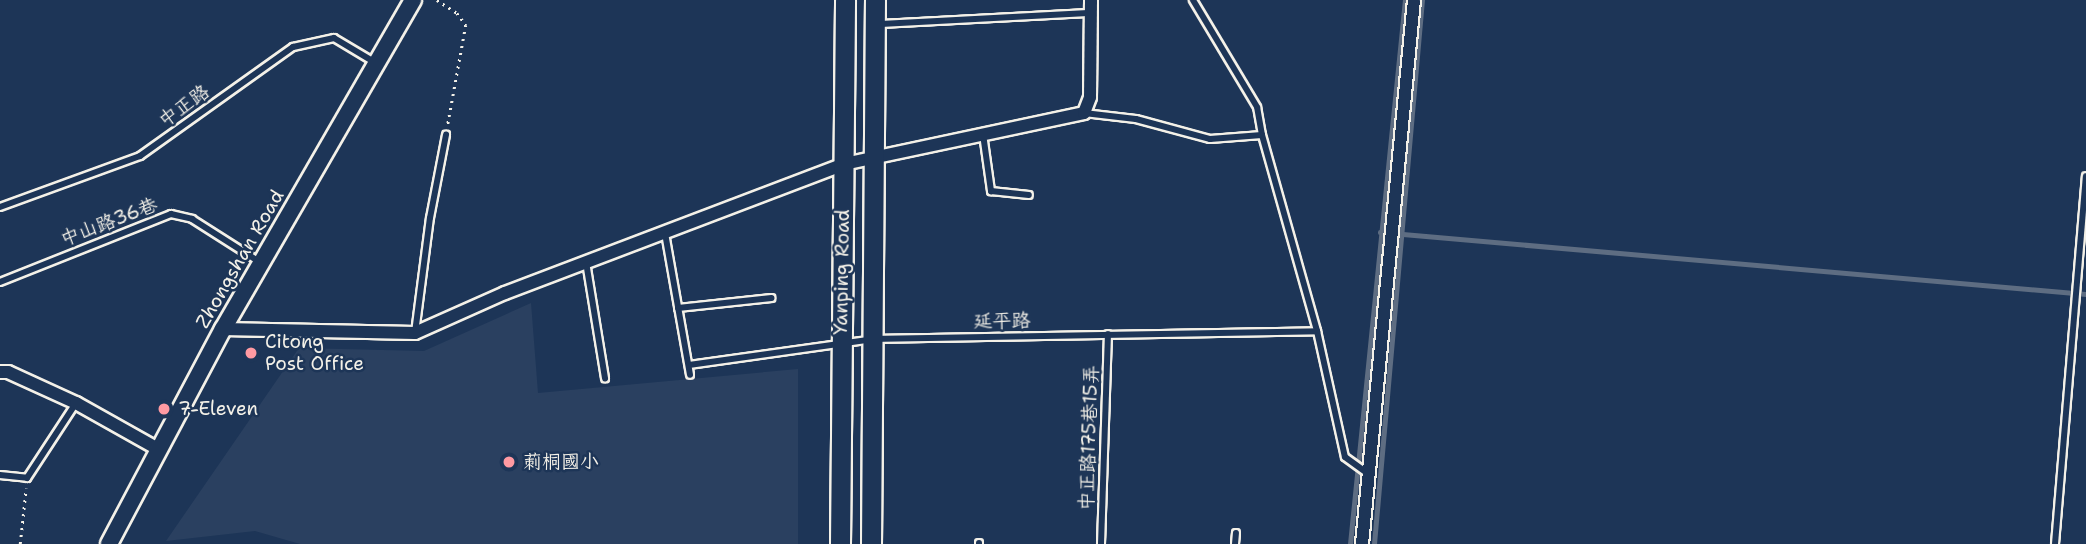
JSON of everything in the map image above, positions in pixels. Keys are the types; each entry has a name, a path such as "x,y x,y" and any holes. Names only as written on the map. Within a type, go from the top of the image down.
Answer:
{"main road":[{"name":"Yanping Road","path":"840,544 845,0"},
{"name":"Yanping Road","path":"871,544 875,0"}],"street":[{"name":"Zhongshan Road","path":"109,544 223,329 414,0"},
{"path":"1362,544 1414,0"},
{"path":"223,329 415,333 586,262 844,164 1084,113 1090,97 1091,7"},
{"path":"0,372 8,372 76,403 158,449"}],"lane":[{"path":"1193,0 1257,107 1262,135 1317,331 1345,457 1369,474"},
{"path":"875,24 1091,7"},
{"name":"中正路","path":"0,207 140,156 293,47 334,38 376,63"},
{"path":"1084,113 1136,119 1210,139 1262,135"},
{"path":"983,134 991,191 1029,195"},
{"path":"415,333 430,218 446,135"},
{"path":"2055,544 2086,176"},
{"name":"中山路36巷","path":"0,282 172,215 192,219 263,264"},
{"path":"664,232 690,376"},
{"path":"586,262 605,378"},
{"path":"678,308 771,298"},
{"name":"延平路","path":"689,365 873,340 1317,331"},
{"name":"中正路175巷15弄","path":"1101,544 1108,334"},
{"path":"0,475 27,478 76,403"},
{"path":"1235,544 1236,533"}],"path":[{"path":"437,0 457,13 466,25 446,135"},
{"path":"20,544 27,478"}],"shaded area":[{"name":"莿桐國小","path":"531,303 538,393 798,369 798,544 300,544 255,531 166,541 299,348 424,351"}],"waterway":[{"path":"1350,544 1405,0"},
{"path":"1374,544 1422,0"},
{"path":"1380,232 2086,294"}],"place":[{"name":"Citong Post Office","path":"251,353"},
{"name":"7-Eleven","path":"164,409"},
{"name":"莿桐國小","path":"509,462"}]}
